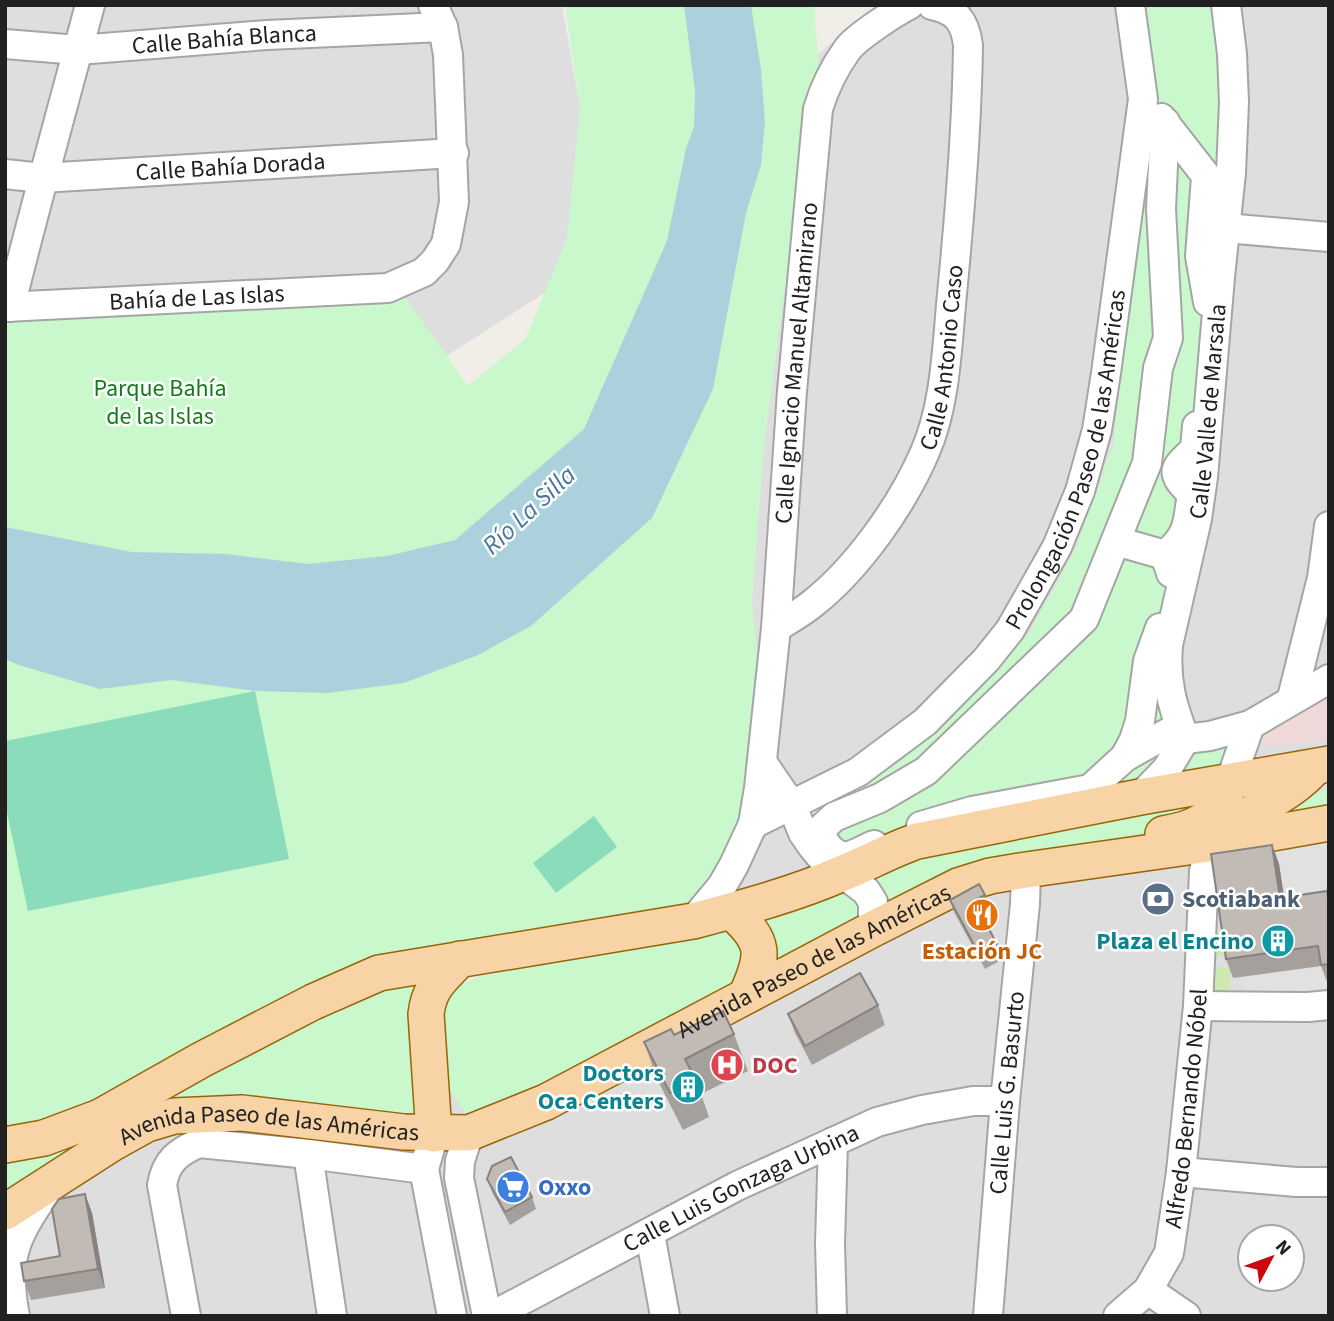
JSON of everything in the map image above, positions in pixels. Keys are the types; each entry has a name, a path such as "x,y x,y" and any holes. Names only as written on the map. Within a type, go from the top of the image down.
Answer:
{"main road":[{"name":"Avenida Paseo de las Américas","path":"5,1145 44,1138 100,1117 201,1060 313,1002 379,973 693,921 842,874 882,854 917,841 1140,797 1323,765"},
{"path":"1216,843 1242,817 1297,786 1323,765"},
{"path":"1094,859 1138,840 1200,824 1218,807 1230,782"},
{"name":"Avenida Paseo de las Américas","path":"5,1212 111,1144 147,1124 174,1116 243,1113 404,1132 469,1133 546,1102 958,886 990,876 1216,843 1329,823"},
{"path":"731,911 754,933 760,948 758,966 746,996"},
{"path":"434,1133 426,1014 428,998 434,987 460,959"}],"street":[{"path":"8,307 90,5"},
{"name":"Calle Ignacio Manuel Altamirano","path":"693,921 722,886 752,824 762,762 776,628 793,378 818,109 825,88 848,48 909,5"},
{"name":"Calle Antonio Caso","path":"776,628 813,604 870,545 926,450 944,378 960,216 968,62 966,29 960,19 932,5"},
{"name":"Prolongación Paseo de las Américas","path":"752,824 858,772 891,749 957,692 1010,630 1057,547 1080,491 1097,430 1143,99 1129,5"},
{"name":"Calle Valle de Marsala","path":"1182,733 1167,683 1167,654 1202,487 1227,215 1234,102 1226,5"},
{"path":"438,16 449,55 454,153"},
{"name":"Calle Bahía Blanca","path":"5,44 78,50 267,35 438,16"},
{"path":"1143,99 1165,122 1206,177 1227,215 1329,237"},
{"path":"1165,122 1161,209 1168,338 1158,368 1147,463 1084,619 926,771 880,798 834,817 820,830 821,837 831,849 846,857 923,825 960,814 1090,789 1125,757 1182,733 1210,736 1247,733"},
{"name":"Calle Bahía Dorada","path":"5,174 42,178 454,153"},
{"name":"Bahía de Las Islas","path":"8,307 388,288 424,272 446,244 454,202 454,153"},
{"path":"1165,555 1184,536 1192,494 1177,475 1177,469 1180,461 1195,449 1208,299 1200,256 1206,177"},
{"path":"1292,698 1322,578 1329,526"},
{"path":"1116,541 1165,555"},
{"path":"1125,757 1140,721 1148,661 1175,583 1165,555"},
{"path":"1230,782 1247,733 1292,698 1329,679"},
{"path":"1140,797 1167,769 1182,733"},
{"path":"1247,733 1254,757 1273,774"},
{"path":"762,762 799,803 824,824"},
{"path":"799,803 803,833 812,846 821,857 866,891 873,902 873,929"},
{"name":"Alfredo Bernando Nóbel","path":"1118,1316 1148,1290 1169,1253 1181,1172 1198,1006 1204,871 1209,853 1216,843"},
{"name":"Calle Luis G. Basurto","path":"988,1316 1026,870"},
{"path":"1198,1006 1329,1005"},
{"name":"Calle Luis Gonzaga Urbina","path":"490,1316 737,1186 877,1122 922,1110 973,1101 1005,1101"},
{"path":"434,1133 424,1169 452,1316"},
{"path":"469,1133 460,1161 459,1178 490,1316"},
{"path":"832,1142 832,1316"},
{"path":"186,1316 162,1185 164,1171 170,1160 199,1143 424,1169"},
{"path":"308,1154 332,1316"},
{"path":"1181,1172 1296,1182 1329,1182"},
{"path":"10,1300 11,1258 22,1227 54,1181"},
{"path":"650,1234 665,1316"},
{"path":"1148,1290 1186,1316"}],"shaded area":[{"path":"5,5 562,5 580,108 596,260 222,500 5,477"},
{"path":"879,5 1329,5 1329,1316 5,1316 5,1213 311,1061 676,941 798,70"},
{"path":"1329,690 1329,739 1264,747 1257,738"},
{"path":"1329,841 1329,996 1249,995 1226,859"}],"green space":[{"name":"Parque Bahía de las Islas","path":"565,5 814,5 819,71 796,205 764,446 752,603 760,677 739,841 696,901 677,912 358,963 60,1118 5,1125 5,320 388,303 405,297 468,386 526,338 567,238 580,108"},
{"path":"1147,5 1214,5 1214,37 1225,82 1166,749 1145,780 829,854 809,814 818,803 949,711 1029,633 1077,546 1114,441 1152,82"},
{"path":"255,691 289,859 28,911 5,803 5,741"},
{"path":"1230,739 1223,773 1177,773 1190,751"},
{"path":"1329,790 1329,810 1277,818 1283,798"},
{"path":"1191,805 1196,808 1193,825 1025,854 883,909 867,878 920,856"},
{"path":"594,816 617,847 556,893 533,863"},
{"path":"841,883 859,902 860,923 768,972 759,912"},
{"path":"726,921 749,953 730,988 613,1058 467,1116 449,1088 443,1049 441,1005 452,987 478,977"},
{"path":"1214,921 1228,956 1211,956"},
{"path":"1212,967 1230,968 1230,995 1214,993"},
{"path":"425,980 420,1117 213,1101 5,1203 5,1164 77,1141 314,1018 382,988"}],"water":[{"name":"Río La Silla","path":"684,5 751,5 761,70 765,122 761,165 746,213 713,389 652,518 531,626 478,655 404,683 328,693 255,691 172,680 100,689 5,659 5,527 132,552 226,554 308,564 387,556 455,540 584,429 667,241 686,148 694,127 695,91"}],"building":[{"name":"Plaza el Encino","path":"1272,845 1280,898 1327,891 1329,964 1321,965 1318,946 1226,959 1211,854"},
{"path":"979,884 985,895 974,901 998,946 980,956 950,900"},
{"path":"860,973 878,1005 805,1046 788,1014"},
{"path":"723,1011 734,1034 685,1059 696,1081 670,1093 644,1042 671,1029 674,1035"},
{"path":"511,1157 532,1197 505,1212 487,1179 492,1166"},
{"path":"85,1194 98,1269 24,1281 21,1263 60,1256 52,1209 59,1199"}],"place":[{"name":"Scotiabank","path":"1158,899"},
{"name":"Estación JC","path":"982,915"},
{"name":"Plaza el Encino","path":"1278,941"},
{"name":"DOC","path":"727,1065"},
{"name":"Doctors Oca Centers","path":"688,1087"},
{"name":"Oxxo","path":"513,1187"}]}
